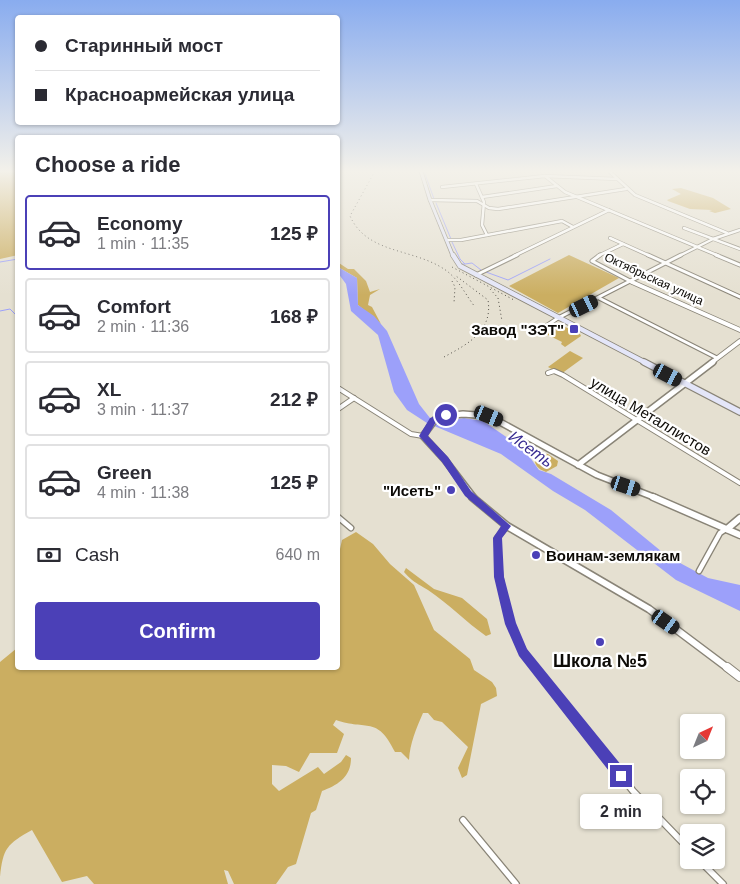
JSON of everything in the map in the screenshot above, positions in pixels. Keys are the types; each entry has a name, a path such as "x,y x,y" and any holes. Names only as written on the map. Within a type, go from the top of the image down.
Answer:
{"main road":[{"path":"435,212 457,263 476,275 740,412"}],"street":[{"path":"483,212 482,225 487,235"},
{"path":"476,275 573,226 597,218 606,212"},
{"path":"614,212 740,265"},
{"path":"676,212 726,233"},
{"path":"447,240 487,235 562,221 573,226"},
{"path":"684,228 740,249"},
{"path":"537,332 558,318 632,282 697,247 726,233 740,230"},
{"path":"610,238 740,297"},
{"name":"Октябрьская улица","path":"623,244 592,261 632,282 740,330"},
{"path":"599,298 717,358"},
{"path":"578,465 740,342"},
{"name":"улица Металлистов","path":"548,373 554,372 563,375 740,483"},
{"path":"340,389 412,434 423,436 445,460 468,493 507,526 649,609 740,677"},
{"path":"340,408 354,398"},
{"path":"423,436 433,420 446,415 489,416 597,475 682,508 740,535"},
{"path":"699,571 720,533 732,527 740,518"},
{"path":"340,519 351,528"},
{"path":"507,526 497,538 499,577 510,624 523,652 633,791 680,840"},
{"path":"463,820 516,884"},
{"path":"709,869 723,884"}],"shaded area":[{"path":"0,212 15,212 15,256 0,259"},
{"path":"569,255 619,278 558,313 509,286"},
{"path":"340,264 348,269 354,269 366,281 370,292 380,289 370,295 368,305 372,307 381,324 358,305 357,278 340,268"},
{"path":"559,324 581,336 565,347 561,344 562,342 544,333"},
{"path":"570,351 583,358 561,374 548,367"},
{"path":"540,453 548,454 558,461 557,466 546,472 539,468 534,457"},
{"path":"356,532 373,544 390,564 414,585 434,630 470,659 474,670 492,682 496,688 497,696 481,704 467,775 462,778 458,768 468,747 442,722 434,720 428,713 423,713 418,725 412,742 409,760 401,752 395,752 389,740 377,729 336,720 333,725 344,734 337,753 310,753 299,772 286,766 272,765 272,784 279,791 318,767 324,774 341,762 346,755 351,758 346,775 338,783 322,791 316,810 311,813 296,864 288,867 276,884 234,884 228,871 224,870 228,884 94,884 87,876 62,882 32,830 17,839 8,848 3,859 0,877 0,662 15,650 15,670 340,670 340,549 342,540"},
{"path":"406,568 434,589 462,598 487,619 491,634 486,636 436,595 413,581 404,572"}],"water":[{"path":"340,268 357,278 358,305 374,316 387,331 419,404 430,418 437,422 464,418 483,421 524,449 539,470 551,474 611,510 667,556 708,578 740,585 740,611 676,580 585,510 553,491 501,454 427,423 407,410 394,392 378,335 351,311 346,284 340,276"}],"waterway":[{"path":"440,212 451,239"},
{"path":"452,242 460,259 465,264"},
{"path":"486,272 508,280 550,259"},
{"path":"0,262 15,260"},
{"path":"465,264 472,263 481,270"},
{"path":"0,311 10,309 15,314"}],"railway":[{"path":"352,212 350,216 367,237 391,249 418,257 444,269 457,282 475,307"},
{"path":"452,267 514,300"},
{"path":"444,357 462,347 477,335 483,328 489,311 488,300 456,276"},
{"path":"452,281 455,287 454,303"},
{"path":"490,289 498,298 502,321"}],"place":[{"name":"Завод \"ЗЭТ\"","path":"574,329"},
{"name":"\"Исеть\"","path":"451,490"},
{"name":"Воинам-землякам","path":"536,555"},
{"name":"Школа №5","path":"600,642"}],"route":[{"path":"446,415 433,420 423,436 445,460 468,493 507,526 497,538 496,549 499,577 510,624 523,652 621,776"}],"water label":[{"name":"Исеть","path":"531,449"}]}
